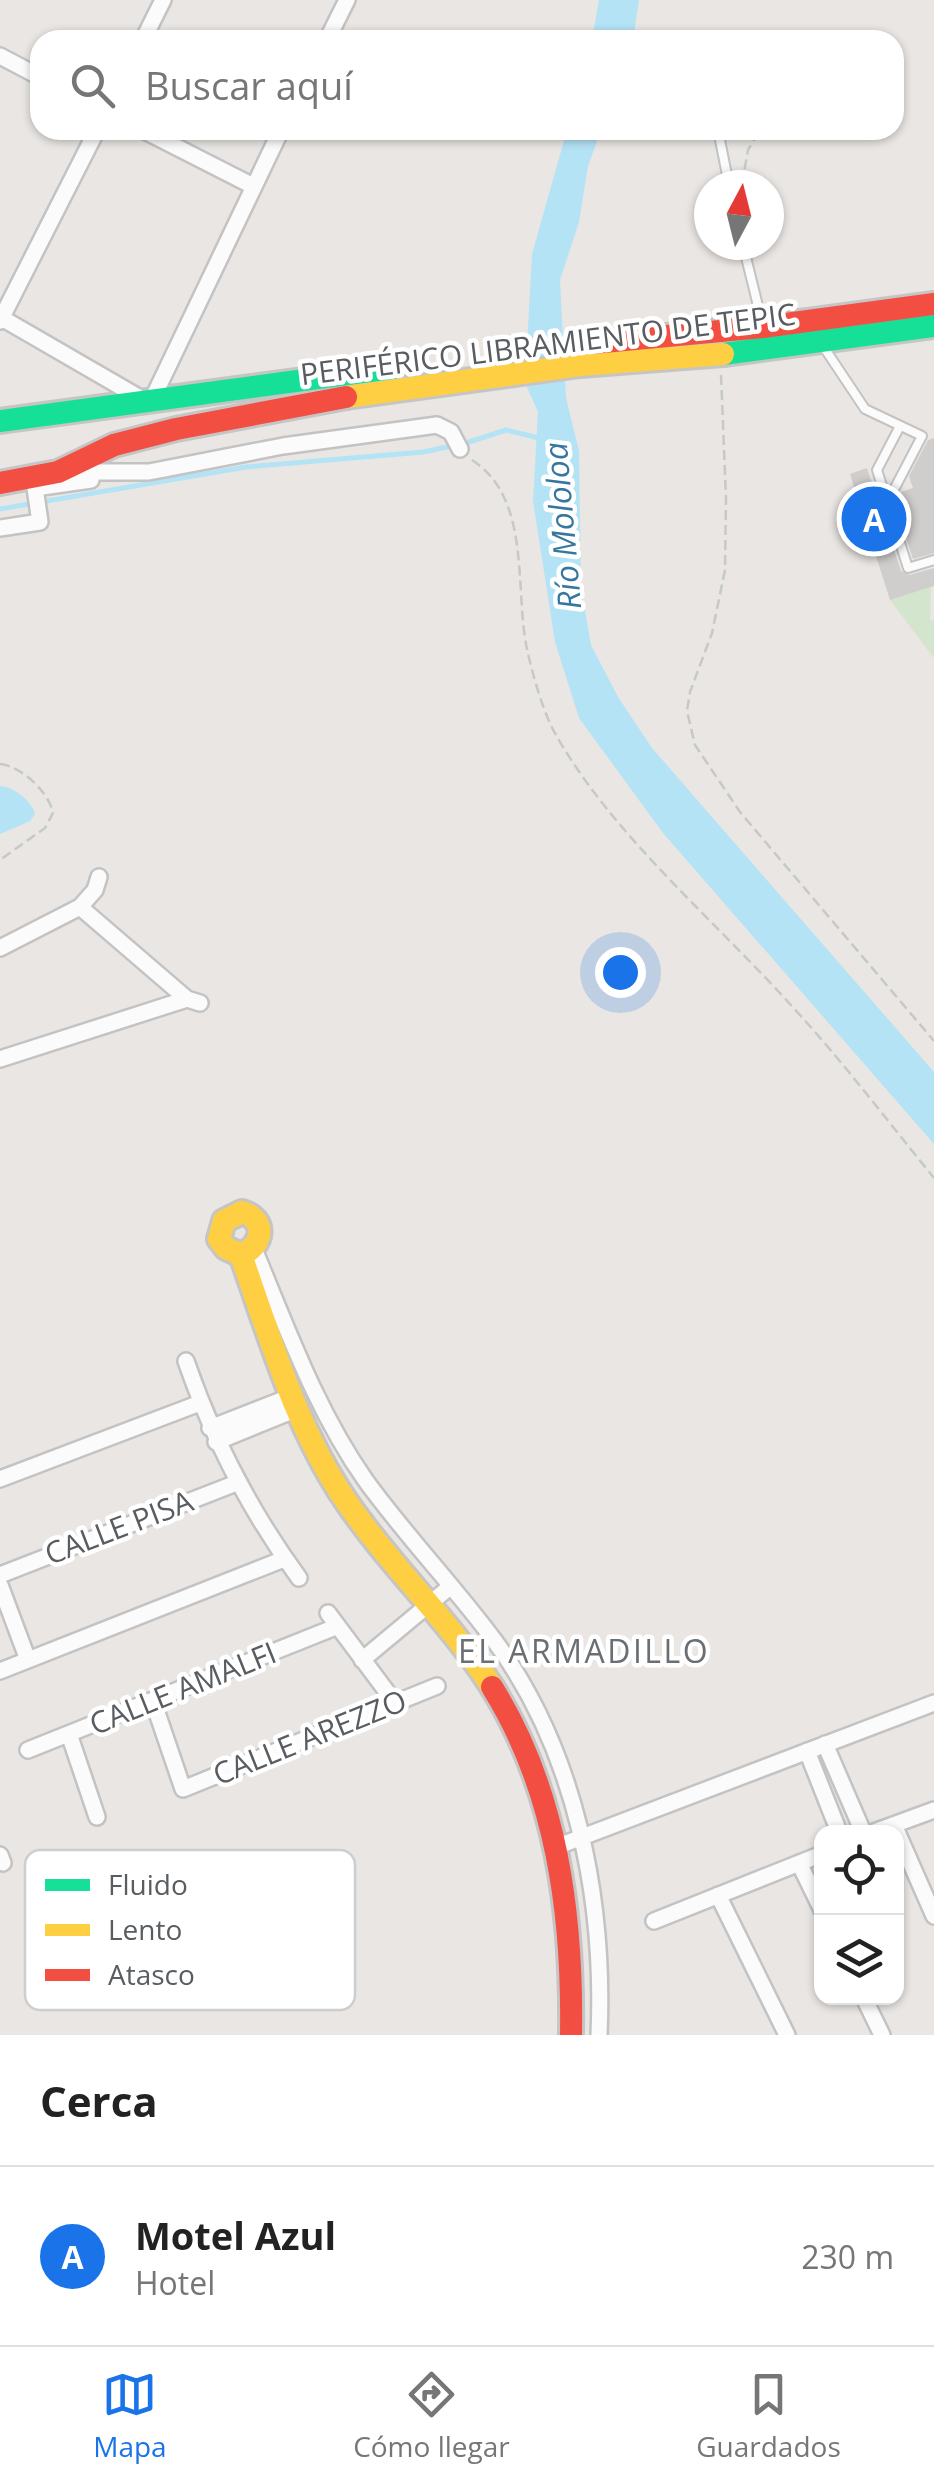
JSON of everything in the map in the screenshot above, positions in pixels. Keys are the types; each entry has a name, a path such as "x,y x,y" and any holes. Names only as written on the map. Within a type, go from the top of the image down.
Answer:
{"main road":[{"name":"PERIFÉRICO LIBRAMIENTO DE TEPIC","path":"0,421 579,355 934,304"},
{"name":"PERIFÉRICO LIBRAMIENTO DE TEPIC","path":"579,355 720,354 934,326"},
{"path":"896,330 934,344"},
{"name":"PERIFÉRICO LIBRAMIENTO DE TEPIC","path":"0,483 58,472 114,445 176,429 497,364"},
{"path":"248,1252 295,1402 343,1496 474,1660 523,1743 556,1847 569,1925 574,1989 572,2035"}],"street":[{"path":"148,30 163,0"},
{"path":"332,30 347,0"},
{"path":"0,56 30,72"},
{"path":"92,140 0,319 150,402 276,140"},
{"path":"163,140 252,186"},
{"path":"0,528 40,522 35,488 427,426 445,427 458,444"},
{"path":"58,472 149,472"},
{"path":"0,948 80,907 89,900 98,877"},
{"path":"0,1059 194,1001 80,907"},
{"path":"248,1252 314,1394 365,1480 496,1643 548,1731 581,1837 596,1921 601,1988 598,2035"},
{"path":"186,1361 213,1435 298,1578"},
{"path":"0,1480 200,1402"},
{"path":"213,1435 295,1402"},
{"name":"CALLE PISA","path":"0,1574 238,1482"},
{"path":"0,1671 284,1559"},
{"path":"0,1585 28,1660"},
{"path":"396,1704 362,1660 451,1586"},
{"name":"CALLE AMALFI","path":"28,1750 333,1620 362,1660"},
{"name":"CALLE AREZZO","path":"152,1700 182,1789 437,1686"},
{"path":"556,1847 934,1703"},
{"path":"69,1734 98,1817"},
{"path":"826,1744 860,1825"},
{"path":"808,1752 836,1825"},
{"path":"820,1783 838,1776"},
{"path":"894,1825 934,1810"},
{"path":"904,1848 934,1916"},
{"path":"654,1922 814,1857"},
{"path":"799,1863 814,1894"},
{"path":"718,1895 788,2035"},
{"path":"867,2005 882,2035"}],"lane":[{"path":"720,140 727,170"},
{"path":"747,260 763,327"},
{"path":"820,342 865,410 922,436 888,503"},
{"path":"900,426 877,470 908,568 934,560"}],"path":[{"path":"745,170 754,140"},
{"path":"720,354 725,570 712,633 686,711 695,745 740,812 934,1041"},
{"path":"458,444 494,476 501,489 516,538 527,649 554,732 604,806 792,1005 934,1178"},
{"path":"0,764 16,768 47,797 53,812 45,828 0,860"}],"green space":[{"path":"931,587 930,620 934,621 934,658 890,600"}],"water":[{"path":"599,0 639,0 634,30 594,30"},
{"name":"Río Mololoa","path":"564,140 597,140 588,166 579,222 560,280 566,398 579,451 581,587 591,645 618,697 652,748 934,1072 934,1144 663,833 579,718 555,642 533,501 538,412 525,383 532,254"},
{"path":"0,786 21,795 35,814 30,821 0,834"}],"building":[{"path":"934,438 934,553 913,559 895,503 901,492 913,488 909,476 928,440"},
{"path":"867,468 901,571 909,575 934,568 934,586 890,600 850,474"}],"waterway":[{"name":"Río Mololoa","path":"463,444 506,430 539,438"},
{"path":"0,509 246,467 423,452 452,446"}],"traffic: fast":[{"path":"723,354 934,326"},
{"path":"0,421 393,368"}],"traffic: slow":[{"path":"346,397 580,365 723,354"},
{"path":"241,1255 254,1246 260,1233 256,1221 242,1212 224,1221 219,1239 226,1248 241,1255 286,1381 328,1473 363,1525 492,1687"}],"traffic: jam":[{"path":"593,343 763,327 934,304"},
{"path":"0,483 58,472 114,445 176,429 346,397"},
{"path":"492,1687 532,1768 557,1855 569,1945 571,2035"}],"place":[{"name":"Motel Azul","path":"874,519"}],"district":[{"name":"EL ARMADILLO","path":"584,1652"}]}
